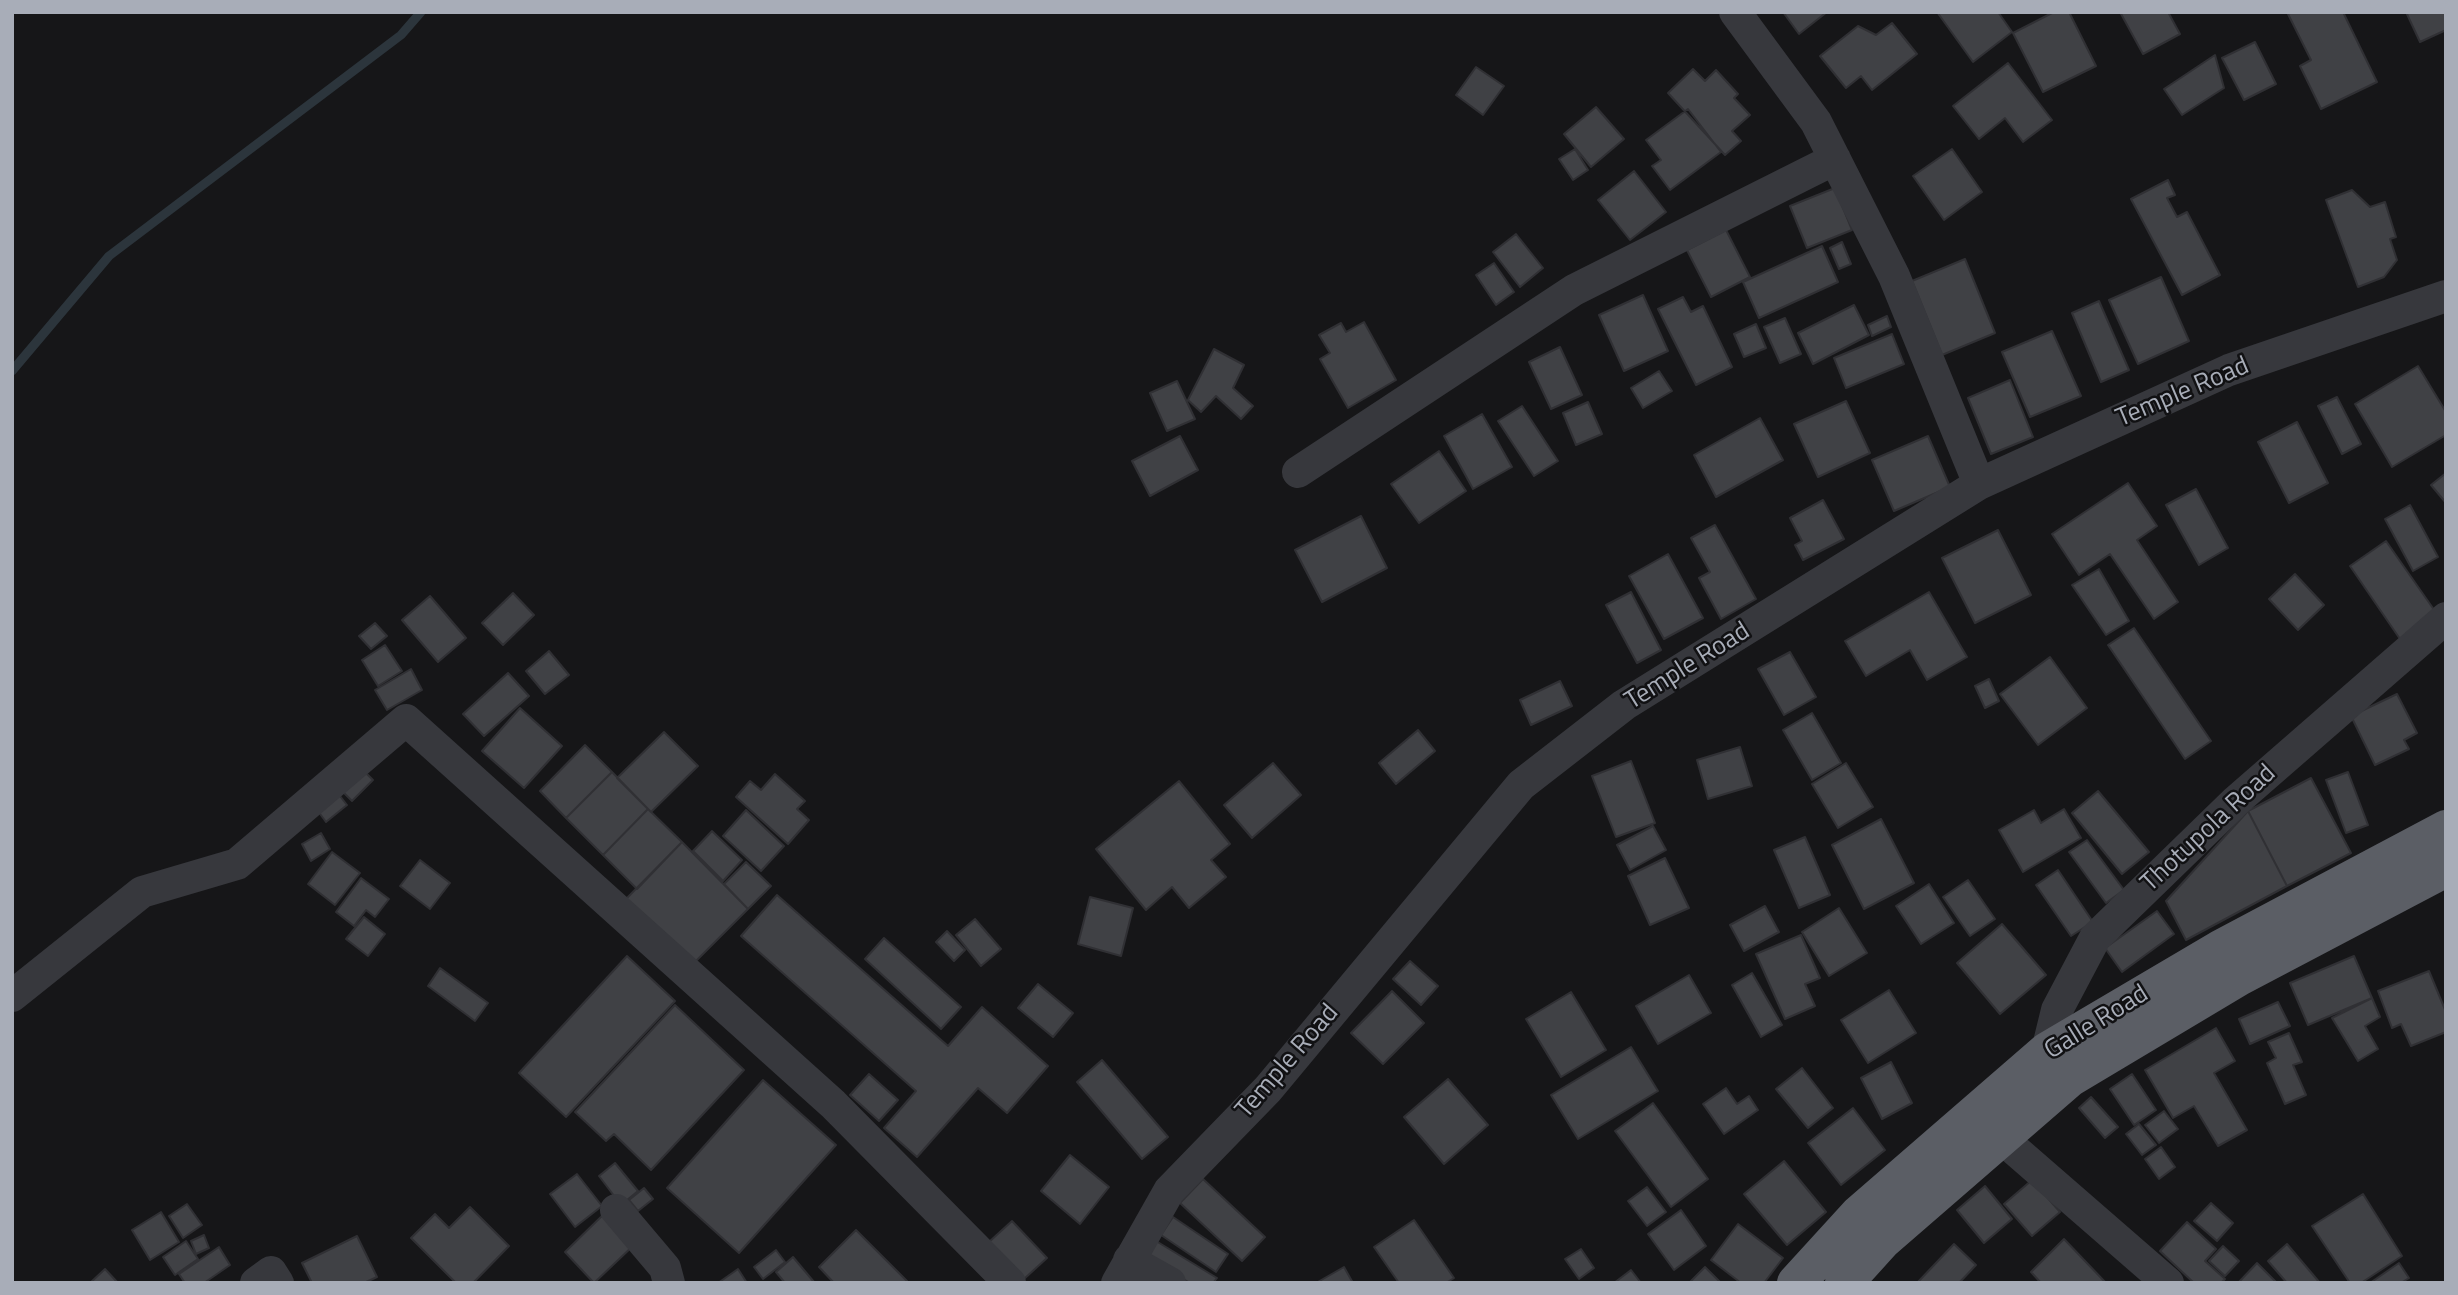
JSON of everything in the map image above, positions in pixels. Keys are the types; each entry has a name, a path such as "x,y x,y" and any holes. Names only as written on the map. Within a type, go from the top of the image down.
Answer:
{"highway":[{"name":"Galle Road","path":"1796,1283 1858,1214 1988,1126 2059,1065 2220,949 2446,829"},
{"name":"Galle Road","path":"2059,1065 2239,977 2446,868"},
{"name":"Galle Road","path":"1844,1283 1988,1126"}],"street":[{"path":"1735,12 1816,122 1894,276 1979,484"},
{"path":"1298,472 1574,290 1835,159"},
{"name":"Temple Road","path":"1123,1271 1169,1191 1268,1089 1521,785 1624,705 1979,484 2229,370 2446,296"},
{"name":"Thotupola Road","path":"2059,1065 2057,1010 2095,938 2236,801 2446,618"},
{"path":"12,996 142,892 237,864 406,720 833,1104 1010,1283"},
{"path":"1988,1126 2168,1283"},
{"path":"616,1210 665,1268 669,1283"},
{"path":"1123,1271 1170,1283"},
{"path":"256,1283 271,1272 278,1283"}],"building":[{"path":"1783,12 1827,12 1799,34"},
{"path":"1937,12 1998,12 2012,32 1973,62"},
{"path":"2054,12 2069,12 2096,66 2043,92 2013,33"},
{"path":"2120,12 2168,12 2180,34 2143,54"},
{"path":"2343,12 2377,82 2321,109 2300,66 2311,60 2288,14"},
{"path":"2406,12 2446,12 2446,30 2420,42"},
{"path":"1892,23 1917,54 1872,90 1861,76 1846,88 1820,56 1858,26 1876,35"},
{"path":"2255,42 2276,84 2244,100 2222,58"},
{"path":"2215,55 2224,88 2182,115 2164,89"},
{"path":"2008,63 2052,120 2023,142 2005,118 1979,139 1953,106"},
{"path":"1476,67 1504,86 1483,115 1456,95"},
{"path":"1693,69 1705,81 1716,70 1738,94 1734,98 1750,115 1732,131 1741,141 1725,155 1668,93"},
{"path":"1596,107 1624,139 1591,167 1564,134"},
{"path":"1688,109 1721,152 1670,190 1652,166 1661,160 1646,140"},
{"path":"1575,149 1588,170 1573,180 1559,159"},
{"path":"1952,149 1982,192 1944,220 1913,176"},
{"path":"1634,171 1666,212 1630,240 1598,200"},
{"path":"2168,180 2175,195 2167,198 2177,217 2187,212 2220,275 2182,295 2131,199"},
{"path":"1835,188 1852,230 1807,248 1790,206"},
{"path":"2352,190 2370,207 2385,202 2396,237 2390,239 2397,260 2384,277 2358,287 2326,200"},
{"path":"1726,230 1750,277 1711,297 1687,250"},
{"path":"1516,234 1543,268 1520,287 1493,252"},
{"path":"1842,242 1851,264 1839,269 1830,248"},
{"path":"1822,246 1838,282 1759,318 1743,282"},
{"path":"1965,259 1995,333 1942,355 1912,281"},
{"path":"1494,263 1514,292 1496,305 1476,275"},
{"path":"2161,277 2189,341 2138,364 2109,300"},
{"path":"1643,295 1668,351 1624,371 1599,315"},
{"path":"1683,297 1691,312 1703,306 1732,367 1696,385 1658,309"},
{"path":"2099,301 2129,370 2101,382 2072,313"},
{"path":"1854,305 1869,335 1813,364 1798,333"},
{"path":"1887,316 1891,327 1872,336 1868,325"},
{"path":"1785,318 1801,354 1780,363 1764,327"},
{"path":"1364,322 1396,380 1348,408 1320,359 1330,353 1319,335 1341,323 1346,332"},
{"path":"1756,324 1766,348 1744,357 1734,334"},
{"path":"2052,331 2081,396 2030,417 2002,352"},
{"path":"1892,334 1904,364 1846,388 1834,358"},
{"path":"1560,347 1582,395 1551,409 1529,362"},
{"path":"1214,349 1244,365 1233,388 1253,406 1241,419 1216,396 1201,412 1188,400"},
{"path":"2418,366 2446,412 2446,435 2392,467 2355,404"},
{"path":"1659,371 1672,391 1643,408 1631,388"},
{"path":"2010,380 2033,437 1991,454 1968,398"},
{"path":"1177,381 1195,419 1167,431 1150,393"},
{"path":"2337,397 2361,444 2342,454 2318,406"},
{"path":"1846,401 1870,453 1818,477 1794,424"},
{"path":"1588,402 1602,434 1576,445 1563,413"},
{"path":"1522,406 1558,461 1534,476 1498,421"},
{"path":"1482,414 1512,467 1473,489 1444,436"},
{"path":"1760,418 1783,460 1716,497 1694,455"},
{"path":"2297,422 2328,483 2289,503 2258,442"},
{"path":"1180,436 1198,470 1150,496 1132,461"},
{"path":"1928,436 1950,487 1894,511 1872,460"},
{"path":"1439,451 1466,491 1419,523 1391,484"},
{"path":"2446,473 2446,503 2431,485"},
{"path":"2128,483 2157,526 2137,540 2178,602 2154,619 2110,554 2079,575 2052,534"},
{"path":"2196,489 2228,548 2199,565 2166,505"},
{"path":"1823,500 1844,539 1803,560 1795,545 1802,541 1790,518"},
{"path":"2410,505 2438,557 2413,571 2385,519"},
{"path":"1361,516 1387,568 1322,602 1295,550"},
{"path":"1715,525 1756,599 1721,619 1699,578 1710,572 1691,538"},
{"path":"1998,530 2031,595 1975,623 1942,558"},
{"path":"2386,541 2437,614 2400,639 2350,566"},
{"path":"1668,554 1703,618 1664,639 1629,576"},
{"path":"2099,569 2129,621 2106,635 2072,585"},
{"path":"2295,574 2324,605 2298,630 2269,599"},
{"path":"1631,592 1661,650 1637,663 1606,605"},
{"path":"1929,592 1967,657 1927,680 1910,650 1866,676 1845,641"},
{"path":"513,593 534,615 503,645 482,623"},
{"path":"430,596 466,638 438,662 402,620"},
{"path":"375,623 387,636 371,649 359,636"},
{"path":"2134,628 2211,741 2185,759 2108,645"},
{"path":"385,645 402,671 378,686 362,660"},
{"path":"549,651 569,675 545,694 526,671"},
{"path":"1790,652 1816,697 1784,715 1758,669"},
{"path":"2050,657 2087,708 2038,745 2000,694"},
{"path":"411,669 422,690 387,710 375,690"},
{"path":"508,673 529,696 484,736 463,714"},
{"path":"1989,679 1999,701 1985,708 1975,686"},
{"path":"1560,681 1572,706 1531,725 1520,700"},
{"path":"2397,694 2417,733 2404,740 2409,749 2375,765 2351,716"},
{"path":"520,708 562,746 524,788 482,751"},
{"path":"1812,713 1841,763 1812,780 1783,730"},
{"path":"1418,730 1435,751 1396,784 1379,763"},
{"path":"664,732 698,766 651,812 617,778"},
{"path":"585,745 612,772 566,818 540,791"},
{"path":"1740,747 1752,786 1708,799 1697,760"},
{"path":"1631,761 1655,823 1616,837 1592,776"},
{"path":"1273,763 1301,795 1252,838 1224,805"},
{"path":"1846,763 1873,807 1838,828 1812,784"},
{"path":"360,767 373,780 352,801 340,789"},
{"path":"612,772 648,809 603,855 566,818"},
{"path":"2348,772 2368,825 2346,833 2326,780"},
{"path":"775,774 805,801 797,809 809,820 788,844 736,797 750,781 761,790"},
{"path":"2311,778 2351,853 2287,886 2248,811"},
{"path":"1179,781 1230,844 1211,860 1226,877 1189,908 1172,887 1146,910 1096,849"},
{"path":"333,787 347,805 326,822 312,803"},
{"path":"2098,791 2149,852 2122,874 2072,813"},
{"path":"648,809 682,842 637,889 603,855"},
{"path":"2064,809 2081,838 2023,872 1999,830 2034,810 2041,823"},
{"path":"746,810 784,846 761,871 723,836"},
{"path":"2248,811 2287,886 2186,940 2166,901"},
{"path":"1881,819 1914,883 1864,909 1832,845"},
{"path":"1653,826 1666,850 1630,870 1617,845"},
{"path":"712,831 742,860 723,881 693,851"},
{"path":"321,833 330,849 311,861 302,844"},
{"path":"1805,837 1830,895 1799,908 1774,850"},
{"path":"2087,840 2124,890 2106,903 2069,852"},
{"path":"682,842 748,909 691,966 625,900"},
{"path":"332,852 360,873 335,905 308,884"},
{"path":"1665,858 1689,908 1650,925 1628,876"},
{"path":"420,860 450,883 430,909 400,886"},
{"path":"746,862 771,886 748,909 724,884"},
{"path":"2058,870 2093,922 2071,936 2036,885"},
{"path":"361,878 389,899 375,917 366,910 354,926 336,912"},
{"path":"1968,880 1995,919 1970,936 1943,897"},
{"path":"1929,884 1954,923 1921,944 1896,906"},
{"path":"777,895 948,1046 982,1007 1048,1066 1007,1113 978,1088 917,1157 884,1128 916,1091 741,936"},
{"path":"1090,897 1133,908 1121,956 1078,944"},
{"path":"1765,906 1779,932 1744,951 1730,925"},
{"path":"1839,908 1867,953 1829,976 1802,932"},
{"path":"2157,911 2174,934 2122,972 2105,948"},
{"path":"364,917 385,934 368,956 346,939"},
{"path":"975,919 1001,949 981,966 956,935"},
{"path":"2002,924 2046,975 2000,1014 1957,963"},
{"path":"947,931 965,950 954,961 936,942"},
{"path":"1801,935 1820,978 1805,984 1815,1006 1785,1019 1756,954"},
{"path":"884,938 961,1007 941,1029 865,959"},
{"path":"627,956 675,1001 566,1117 519,1073"},
{"path":"2354,956 2372,998 2308,1025 2290,983"},
{"path":"1410,961 1438,986 1421,1005 1393,979"},
{"path":"440,968 488,1003 475,1021 428,986"},
{"path":"2429,971 2446,1012 2446,1032 2411,1046 2401,1024 2392,1028 2378,991"},
{"path":"1752,973 1782,1025 1761,1037 1732,985"},
{"path":"1689,975 1711,1013 1658,1044 1636,1006"},
{"path":"1038,984 1073,1013 1053,1037 1018,1008"},
{"path":"1889,990 1916,1033 1868,1063 1841,1020"},
{"path":"1392,991 1424,1023 1383,1064 1351,1033"},
{"path":"1571,992 1606,1050 1561,1077 1526,1019"},
{"path":"2372,998 2380,1017 2365,1026 2378,1049 2358,1061 2332,1018"},
{"path":"2278,1002 2290,1026 2250,1044 2239,1019"},
{"path":"675,1005 744,1070 651,1170 614,1134 606,1141 575,1112"},
{"path":"2216,1028 2235,1061 2214,1073 2247,1130 2218,1146 2194,1106 2173,1118 2145,1070"},
{"path":"2289,1033 2302,1062 2293,1065 2306,1095 2285,1104 2267,1063 2276,1058 2268,1042"},
{"path":"1631,1047 1658,1091 1578,1139 1551,1095"},
{"path":"1102,1060 1168,1137 1142,1159 1077,1082"},
{"path":"1891,1062 1912,1103 1882,1119 1861,1078"},
{"path":"1802,1068 1833,1108 1808,1128 1776,1089"},
{"path":"869,1074 898,1100 879,1121 850,1095"},
{"path":"2132,1074 2156,1110 2134,1125 2110,1089"},
{"path":"1448,1079 1488,1125 1444,1164 1404,1117"},
{"path":"763,1080 836,1145 739,1253 667,1188"},
{"path":"1726,1088 1737,1104 1749,1096 1758,1110 1724,1134 1703,1104"},
{"path":"2091,1097 2118,1127 2105,1138 2079,1108"},
{"path":"1653,1103 1708,1179 1671,1207 1615,1131"},
{"path":"1853,1108 1885,1150 1841,1185 1808,1143"},
{"path":"2164,1111 2178,1129 2159,1143 2145,1125"},
{"path":"2139,1124 2156,1145 2142,1155 2126,1134"},
{"path":"2161,1147 2175,1167 2159,1179 2145,1159"},
{"path":"1070,1155 1109,1187 1080,1224 1041,1191"},
{"path":"1784,1161 1826,1212 1787,1245 1744,1194"},
{"path":"615,1163 638,1191 621,1205 599,1176"},
{"path":"577,1174 602,1206 575,1227 550,1194"},
{"path":"1203,1179 1265,1237 1242,1261 1180,1203"},
{"path":"2032,1180 2060,1212 2032,1236 2004,1204"},
{"path":"1985,1186 2012,1219 1984,1243 1957,1210"},
{"path":"1647,1187 1666,1212 1647,1226 1628,1201"},
{"path":"644,1188 653,1199 638,1211 629,1200"},
{"path":"2363,1194 2402,1256 2361,1283 2350,1283 2312,1226"},
{"path":"2211,1203 2233,1223 2217,1241 2194,1221"},
{"path":"187,1204 202,1225 183,1238 169,1216"},
{"path":"470,1207 509,1246 473,1283 456,1283 411,1238 435,1214 449,1228"},
{"path":"1681,1210 1706,1246 1674,1270 1648,1234"},
{"path":"161,1212 179,1242 150,1260 132,1230"},
{"path":"606,1212 635,1244 594,1283 565,1252"},
{"path":"1173,1217 1228,1254 1216,1272 1161,1235"},
{"path":"1414,1220 1454,1278 1446,1283 1399,1283 1374,1247"},
{"path":"1012,1221 1047,1258 1024,1279 989,1242"},
{"path":"2187,1222 2216,1249 2205,1261 2225,1279 2221,1283 2194,1283 2160,1251"},
{"path":"1738,1224 1783,1258 1764,1283 1741,1283 1711,1260"},
{"path":"856,1230 907,1281 905,1283 834,1283 819,1267"},
{"path":"204,1235 209,1248 196,1254 191,1241"},
{"path":"357,1236 377,1277 364,1283 312,1283 302,1263"},
{"path":"2064,1239 2106,1283 2041,1283 2031,1272"},
{"path":"186,1241 198,1259 175,1275 163,1257"},
{"path":"1156,1241 1217,1278 1213,1283 1190,1283 1147,1257"},
{"path":"1954,1244 1976,1265 1959,1283 1917,1283"},
{"path":"2287,1244 2320,1283 2287,1283 2268,1261"},
{"path":"2223,1246 2239,1261 2225,1276 2209,1261"},
{"path":"219,1247 230,1265 204,1283 185,1283 179,1274"},
{"path":"1581,1249 1594,1268 1579,1279 1565,1259"},
{"path":"776,1250 785,1262 763,1279 754,1267"},
{"path":"793,1257 813,1283 785,1283 776,1272"},
{"path":"2257,1263 2277,1283 2238,1283"},
{"path":"2399,1263 2409,1278 2401,1283 2370,1283"},
{"path":"1344,1267 1353,1283 1316,1283"},
{"path":"1705,1267 1721,1283 1689,1283"},
{"path":"105,1269 118,1283 90,1283"},
{"path":"738,1269 747,1283 718,1283"},
{"path":"1631,1270 1641,1283 1614,1283"}],"waterway":[{"path":"12,371 109,256 401,35 421,12"}]}
